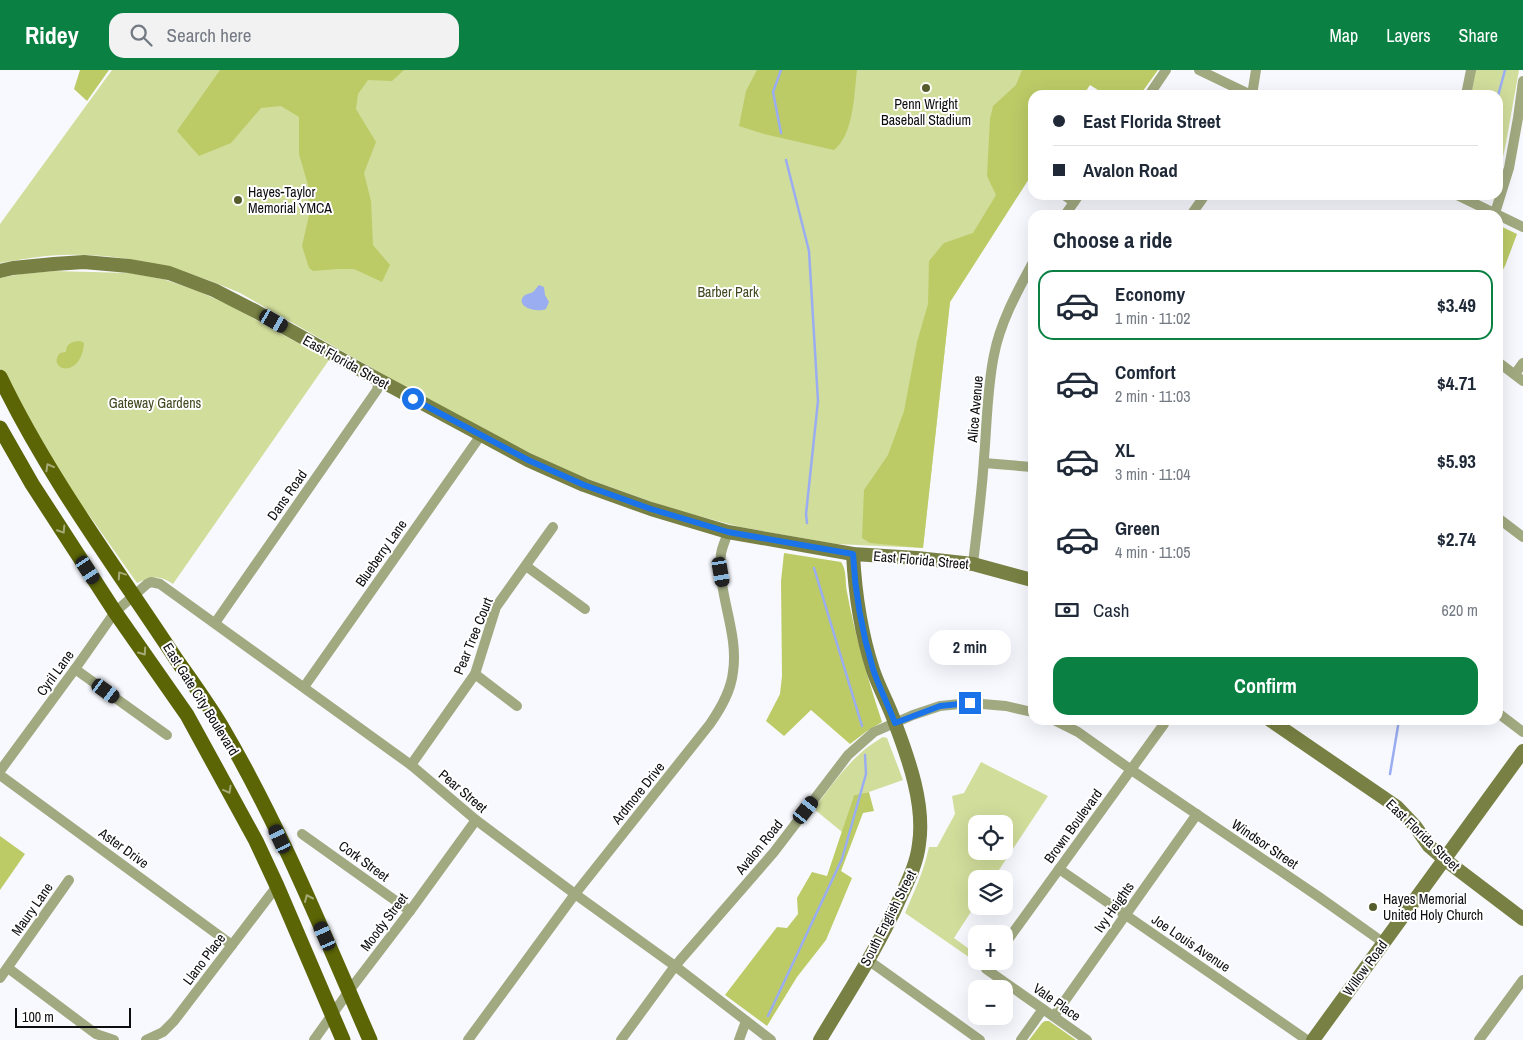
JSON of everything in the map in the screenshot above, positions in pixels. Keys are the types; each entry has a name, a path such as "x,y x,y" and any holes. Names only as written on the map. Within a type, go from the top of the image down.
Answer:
{"main road":[{"name":"East Florida Street","path":"0,272 13,268 46,264 84,262 129,266 169,273 214,290 249,308 528,460 584,485 651,509 728,532 853,554 973,564 1028,579"},
{"name":"East Gate City Boulevard","path":"0,377 55,477 231,744 270,818 370,1040"},
{"path":"0,417 29,466 55,503 70,511 75,508"},
{"name":"East Gate City Boulevard","path":"0,428 32,484 115,612 187,715 256,841 343,1040"},
{"name":"South English Street","path":"820,1040 888,925 914,866 919,846 918,793 895,723 873,670 854,580 853,554"},
{"name":"East Florida Street","path":"1277,725 1397,807 1415,826 1429,846 1523,919"},
{"name":"Willow Road","path":"1313,1040 1523,751"},
{"path":"301,943 330,988 336,991 349,991"},
{"path":"332,1016 340,1011 351,1016 364,1040"}],"street":[{"path":"1152,90 1166,70"},
{"path":"1199,70 1241,90"},
{"path":"1253,90 1256,70"},
{"path":"1467,90 1471,70"},
{"path":"1503,187 1521,118 1523,81"},
{"path":"1468,200 1489,210"},
{"path":"1503,217 1523,227"},
{"name":"Alice Avenue","path":"973,564 984,463 989,388 994,354 1016,293 1028,271"},
{"path":"1503,366 1519,378 1523,363"},
{"name":"Dans Road","path":"215,623 377,390 379,380"},
{"name":"Blueberry Lane","path":"304,687 481,436"},
{"path":"984,463 1028,467"},
{"path":"1503,522 1523,537"},
{"name":"Pear Tree Court","path":"411,765 475,674 496,607 553,527"},
{"name":"Ardmore Drive","path":"468,1040 575,894 710,724 721,707 733,673 734,655 721,572 722,553 728,532"},
{"path":"526,566 585,610"},
{"name":"Pear Street","path":"134,595 151,582 160,584 411,765 476,820 675,966 771,1040"},
{"name":"Cyril Lane","path":"0,771 76,669 115,612 134,595"},
{"path":"76,669 167,735"},
{"path":"475,674 517,706"},
{"name":"Avalon Road","path":"621,1040 675,966 774,852 848,755 874,732 940,706 970,703 1006,706 1028,711"},
{"path":"1503,717 1523,732"},
{"path":"1064,725 1078,732 1130,769"},
{"name":"Brown Boulevard","path":"1013,933 1163,725"},
{"name":"Windsor Street","path":"1130,769 1384,943"},
{"name":"Aster Drive","path":"0,774 232,945"},
{"name":"Ivy Heights","path":"1054,1016 1197,814"},
{"name":"Moody Street","path":"314,1040 476,820"},
{"name":"Cork Street","path":"302,834 410,911"},
{"name":"Joe Louis Avenue","path":"1059,869 1307,1040"},
{"name":"Maury Lane","path":"0,978 69,880"},
{"name":"Llano Place","path":"146,1040 163,1032 174,1021 277,886"},
{"path":"868,960 980,1040"},
{"path":"8,968 93,1037 114,1040"},
{"name":"Vale Place","path":"995,970 1043,1009 1087,1040"},
{"path":"1479,1040 1523,980"},
{"path":"1021,1040 1043,1009"},
{"path":"739,1040 746,1021"}],"green space":[{"path":"80,70 109,70 87,101 74,89"},
{"name":"Barber Park","path":"112,70 1100,70 1086,90 1028,90 1028,180 950,302 923,548 836,544 740,527 669,508 566,471 504,440 402,385 240,293 217,283 145,262 96,255 46,256 0,263 0,224"},
{"path":"220,70 404,70 392,81 368,80 358,94 356,109 376,142 364,173 371,201 373,245 390,265 382,282 354,269 313,271 309,268 302,246 309,215 308,185 299,154 299,117 281,106 261,108 231,143 199,156 177,131"},
{"path":"757,70 857,70 852,113 846,134 841,143 834,150 764,134 739,126 746,91"},
{"path":"1022,70 1158,70 1144,90 1098,90 1090,85 1086,90 1028,90 1028,180 950,302 923,548 870,543 862,538 864,490 888,455 904,411 917,342 928,304 929,261 944,243 973,233 996,195 987,176 990,119 993,106 1016,85"},
{"path":"1475,70 1519,70 1503,157 1503,90 1472,90"},
{"path":"1503,227 1517,234 1503,269"},
{"name":"Gateway Gardens","path":"54,271 130,273 163,279 198,291 229,305 329,360 173,584 160,578 147,579 137,583 89,515 68,489 0,368 0,278"},
{"path":"79,341 84,344 77,363 71,367 60,367 57,364 57,359 60,353 66,352 70,344"},
{"path":"784,553 841,562 844,569 850,608 858,641 882,722 850,744 811,710 784,736 766,721 780,694 782,676 781,581"},
{"path":"883,737 887,738 903,780 869,792 854,795 842,832 814,809 853,760"},
{"path":"981,762 1048,796 1013,849 1013,815 968,815 968,860 1006,860 999,870 968,870 969,915 954,938 968,948 968,956 905,913 922,873 929,847 937,847 955,814 952,796 964,793"},
{"path":"869,792 874,811 863,813 841,871 852,878 826,940 797,977 767,1026 725,995 777,927 787,928 798,914 797,898 812,872 827,876 854,795"},
{"path":"0,836 25,854 0,890"},
{"path":"1045,1021 1049,1021 1076,1040 1029,1040"}],"water":[{"path":"539,285 544,287 545,295 549,302 546,309 533,310 522,304 522,301 523,297 533,292"}],"waterway":[{"path":"781,70 773,92 781,133"},
{"path":"1500,90 1505,70"},
{"path":"786,160 809,251 818,401 806,514 807,523"},
{"path":"814,568 862,726"},
{"path":"1390,774 1398,725"},
{"path":"768,1016 842,859 866,774 865,755"}],"place":[{"name":"Penn Wright Baseball Stadium","path":"926,88"},
{"name":"Hayes-Taylor Memorial YMCA","path":"238,200"},
{"name":"Hayes Memorial United Holy Church","path":"1373,907"}],"route":[{"path":"413,399 528,460 584,485 651,509 728,532 853,554 854,580 873,670 895,723 940,706 970,703"}]}
